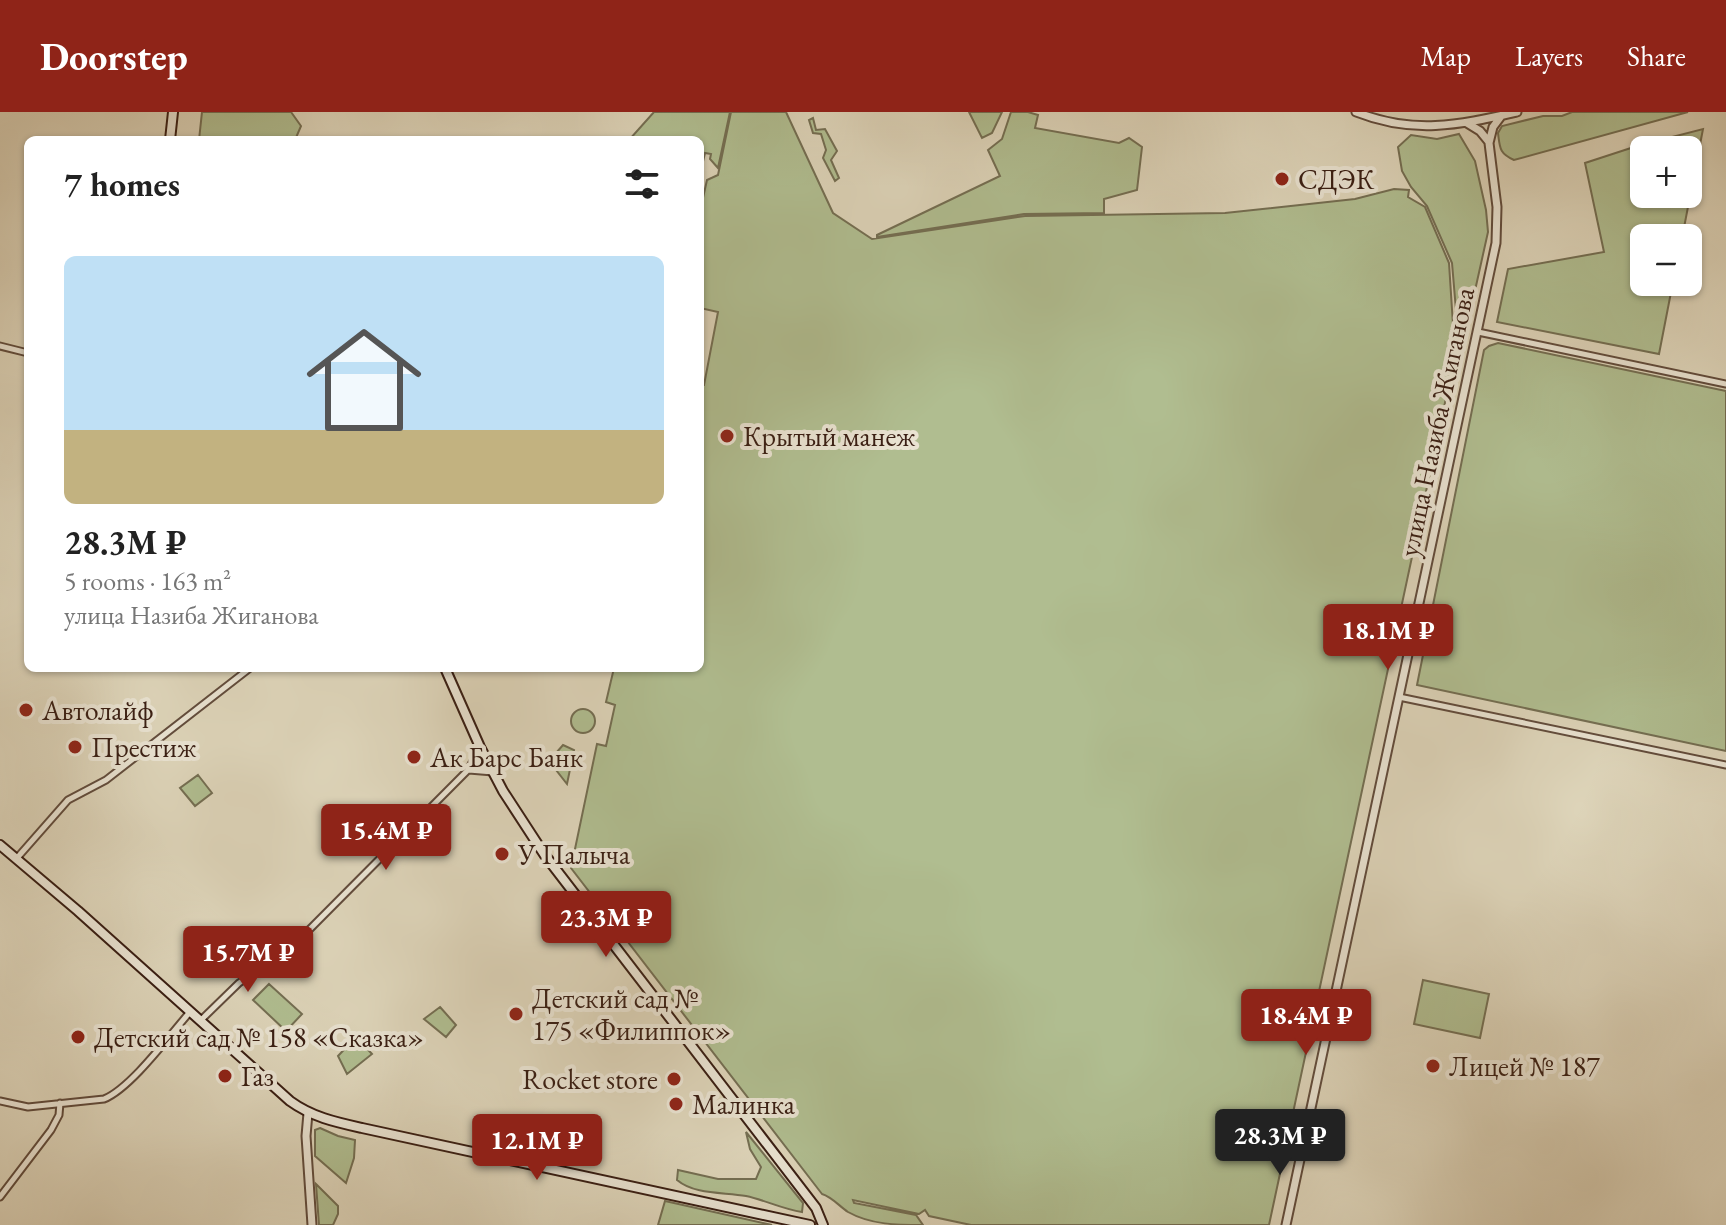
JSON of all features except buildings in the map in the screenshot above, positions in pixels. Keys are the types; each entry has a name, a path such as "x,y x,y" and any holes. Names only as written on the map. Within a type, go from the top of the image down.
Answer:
{"main road":[{"path":"170,136 173,112"},
{"path":"447,672 507,799 544,854 816,1208 823,1225"},
{"path":"0,845 290,1101 308,1113 362,1128 810,1225"}],"street":[{"path":"1356,112 1392,123 1437,127 1517,112"},
{"path":"1489,143 1493,127 1502,115"},
{"path":"1467,123 1480,131 1489,143"},
{"name":"улица Назиба Жиганова","path":"1286,1225 1496,243 1497,207 1489,143"},
{"path":"1478,332 1726,384"},
{"path":"0,346 24,352"},
{"path":"16,859 68,800 106,780 245,672"},
{"path":"1399,697 1726,765"},
{"path":"200,1021 242,980 286,952 468,770 480,747"},
{"path":"468,770 493,772"},
{"path":"0,1101 28,1107 104,1099 113,1095 127,1084 190,1012"},
{"path":"0,1197 51,1130 59,1115 60,1103"},
{"path":"308,1113 306,1136 312,1225"}],"green space":[{"path":"202,112 291,112 301,126 297,136 199,136"},
{"path":"654,112 730,112 718,168 710,159 711,154 705,153 704,157 704,136 633,136"},
{"path":"731,112 786,112 833,213 872,239 1025,216 1225,213 1355,199 1394,189 1409,190 1408,197 1425,207 1449,263 1455,356 1269,1225 971,1225 929,1216 925,1210 919,1214 853,1200 854,1203 916,1215 923,1225 875,1222 848,1212 822,1194 571,868 597,744 606,746 615,705 606,702 613,672 704,672 704,385 718,312 704,309 704,193 707,180 718,175"},
{"path":"969,112 1002,112 992,133 982,138"},
{"path":"1011,112 1038,115 1035,128 1119,143 1129,138 1142,147 1137,190 1104,199 1104,213 1024,214 877,237 1000,176 988,150 1002,139"},
{"path":"1572,112 1688,112 1514,160 1501,150 1498,133 1502,126"},
{"path":"813,118 816,130 825,129 837,151 831,160 839,178 835,181 823,158 826,150 821,134 813,133 809,120"},
{"path":"1703,129 1702,136 1676,136"},
{"path":"1459,134 1475,161 1488,232 1460,358 1452,263 1427,206 1402,171 1398,147 1411,135 1437,139"},
{"path":"1630,148 1630,208 1688,208 1685,224 1630,224 1630,296 1670,296 1659,354 1497,322 1508,269 1604,252 1585,163"},
{"path":"1498,343 1726,391 1726,751 1417,685 1484,350"},
{"path":"583,709 591,713 595,721 591,729 583,733 575,729 571,721 575,713"},
{"path":"563,745 574,750 567,784 549,761"},
{"path":"198,775 212,793 195,806 180,788"},
{"path":"1423,980 1489,994 1480,1038 1414,1024"},
{"path":"269,984 302,1014 286,1031 253,1000"},
{"path":"440,1007 456,1025 446,1037 424,1019"},
{"path":"356,1037 372,1054 347,1074 338,1056"},
{"path":"320,1128 355,1140 354,1158 346,1183 315,1156 315,1130"},
{"path":"746,1132 803,1203 802,1212 746,1196 701,1191 677,1180 678,1170 718,1179 756,1179 761,1167 750,1149"},
{"path":"316,1184 338,1206 333,1225 319,1225"},
{"path":"665,1201 772,1225 658,1225"}],"place":[{"name":"СДЭК","path":"1282,179"},
{"name":"Крытый манеж","path":"727,436"},
{"name":"Автолайф","path":"26,710"},
{"name":"Престиж","path":"75,747"},
{"name":"Ак Барс Банк","path":"414,757"},
{"name":"У Палыча","path":"502,854"},
{"name":"Детский сад № 175 «Филиппок»","path":"516,1014"},
{"name":"Детский сад № 158 «Сказка»","path":"78,1037"},
{"name":"Лицей № 187","path":"1433,1066"},
{"name":"Газ","path":"225,1076"},
{"name":"Rocket store","path":"674,1079"},
{"name":"Малинка","path":"676,1104"}]}
